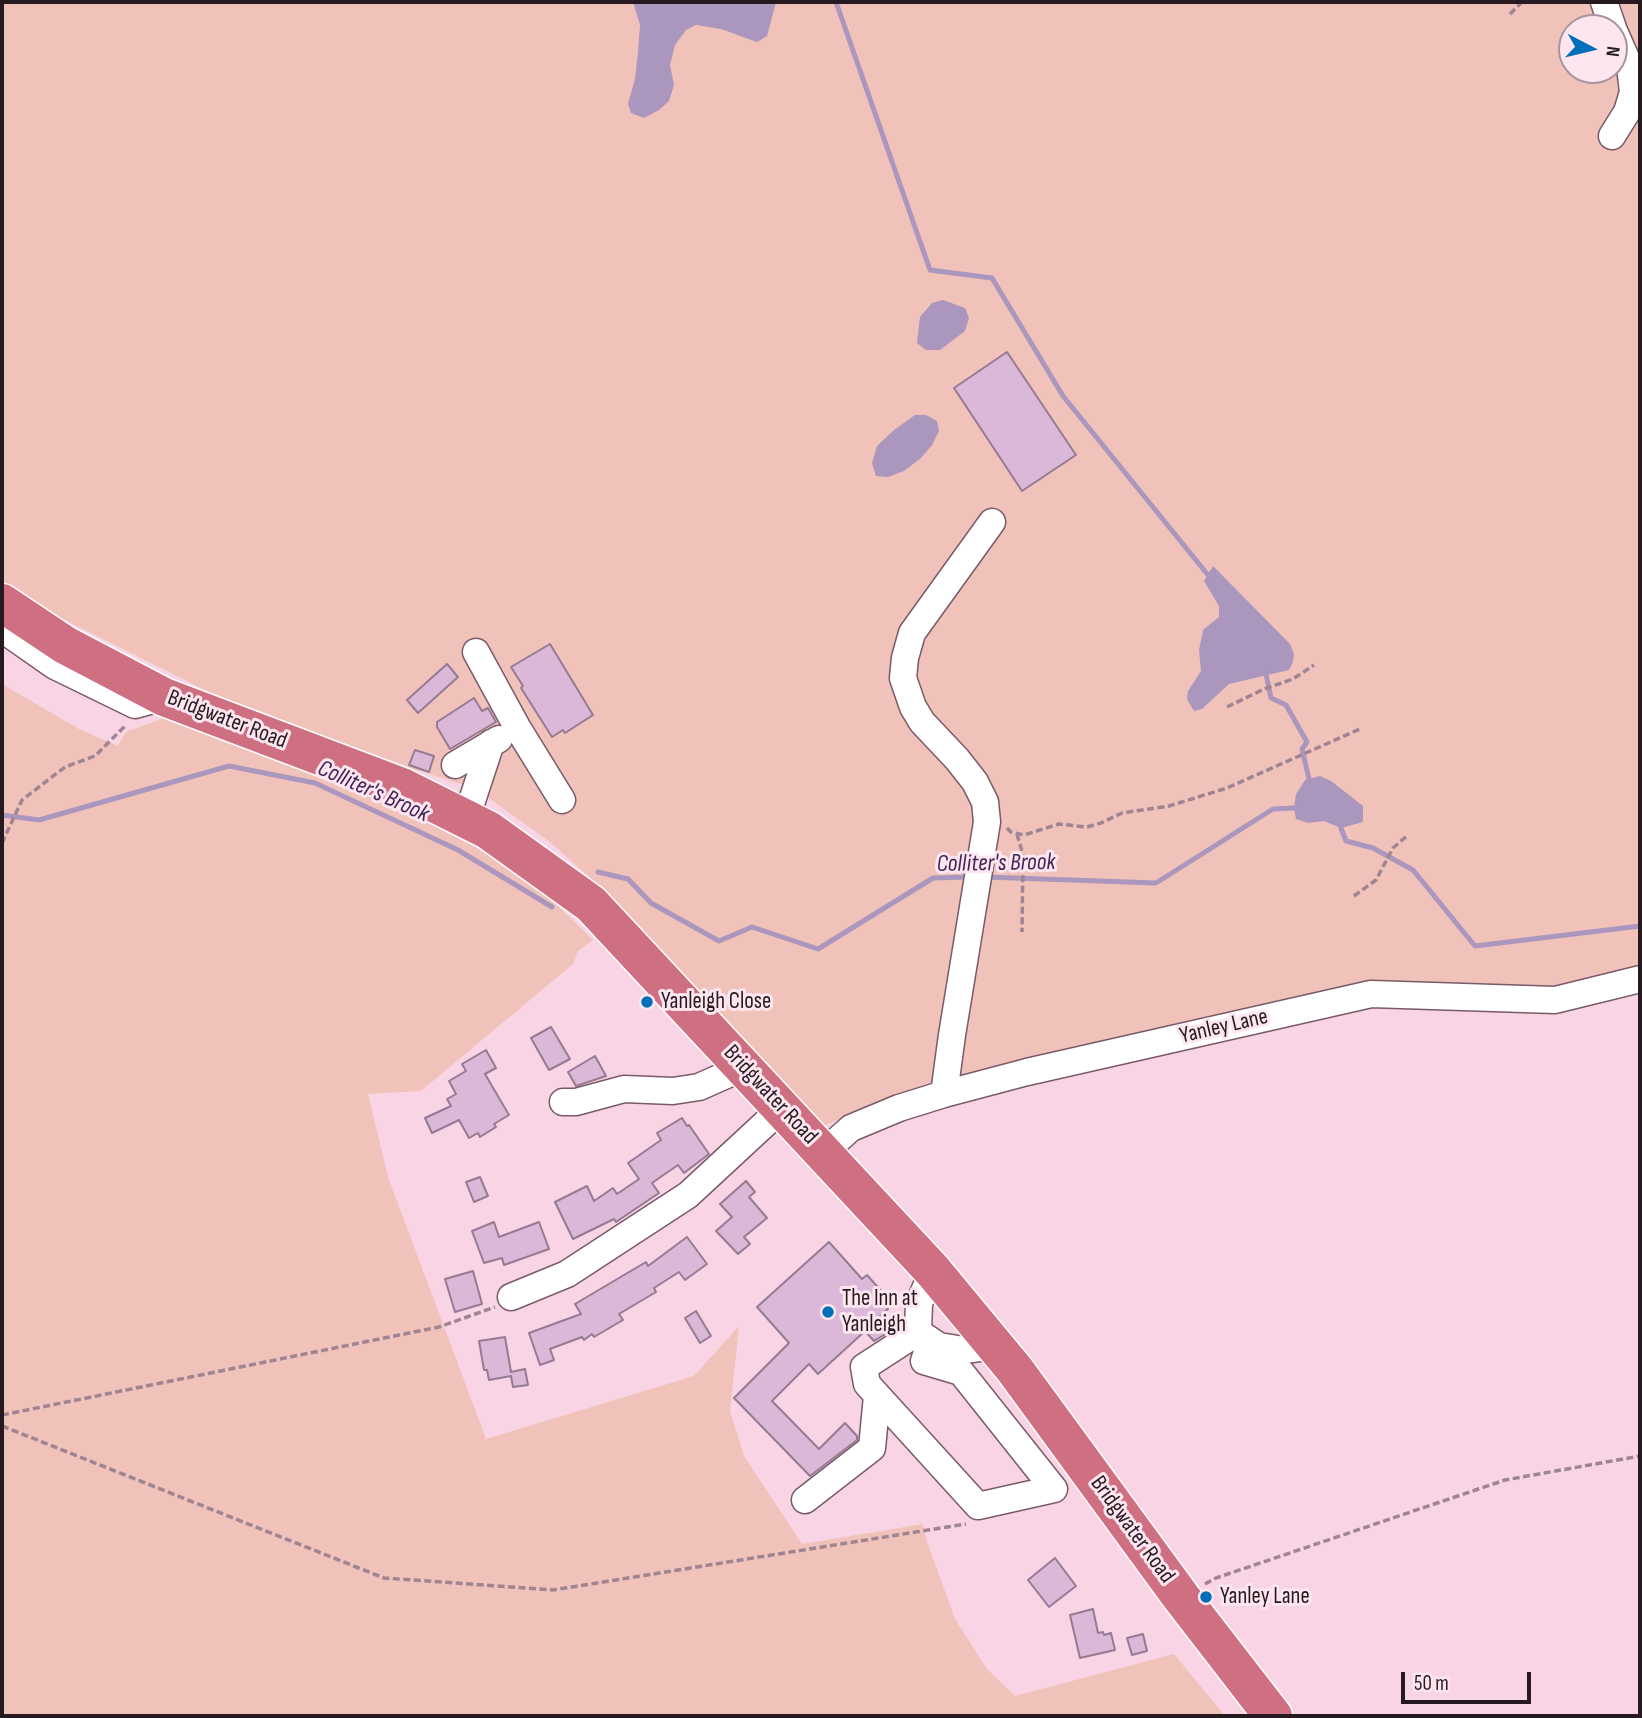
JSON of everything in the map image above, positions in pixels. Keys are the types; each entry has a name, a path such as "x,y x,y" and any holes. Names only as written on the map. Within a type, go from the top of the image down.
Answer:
{"highway":[{"name":"Bridgwater Road","path":"2,603 65,645 164,697 402,787 488,830 590,904 933,1271 995,1346 1273,1716"}],"street":[{"path":"1612,136 1628,112 1633,92 1628,63"},
{"path":"944,1094 987,822 985,802 975,782 922,722 913,707 903,678 912,633 992,522"},
{"path":"2,629 55,666 135,705 164,697"},
{"path":"476,652 517,727 562,800"},
{"path":"455,765 517,727"},
{"path":"466,819 491,743"},
{"name":"Yanley Lane","path":"824,1152 851,1128 899,1108 944,1094 1027,1072 1371,994 1555,1000 1640,979"},
{"path":"563,1102 576,1102 624,1089 673,1091 699,1087 744,1067"},
{"path":"512,1297 567,1274 688,1195 782,1108"},
{"path":"925,1336 864,1367 867,1384 877,1396 978,1506 1054,1489 961,1372 924,1361 925,1336 919,1303 933,1271"},
{"path":"925,1336 939,1346 964,1350 995,1346"},
{"path":"805,1500 872,1448 877,1396"}],"path":[{"path":"1510,14 1522,2"},
{"path":"1227,707 1293,679 1314,665"},
{"path":"2,844 22,800 65,767 95,756 126,724"},
{"path":"1004,824 1011,832 1024,835 1059,824 1087,827 1122,813 1169,806 1227,788 1360,729"},
{"path":"1017,834 1023,855 1023,932"},
{"path":"1354,896 1376,880 1393,848 1407,836"},
{"path":"2,1415 439,1326 497,1306 512,1297"},
{"path":"2,1426 384,1578 553,1590 975,1522"},
{"path":"1181,1597 1216,1578 1505,1480 1640,1456"}],"shaded area":[{"path":"2,2 1640,2 1640,970 1553,992 1378,984 900,1096 823,1126 609,895 550,842 476,789 227,701 43,609 2,583"},
{"path":"633,2 776,2 767,36 757,42 721,29 696,25 686,30 675,45 670,65 674,85 669,101 644,118 631,113 628,104 635,79 640,25"},
{"path":"943,300 965,308 969,318 965,331 940,350 926,350 917,343 920,317 932,303"},
{"path":"915,415 926,415 937,421 939,431 932,445 904,471 888,477 876,476 872,463 877,446"},
{"path":"1213,566 1290,644 1294,654 1293,662 1289,670 1229,684 1202,709 1194,711 1187,699 1188,691 1201,671 1199,650 1203,630 1219,617 1219,606 1204,581"},
{"path":"2,684 79,729 118,746 126,732 172,715 370,797 511,866 546,894 593,940 578,951 573,964 421,1091 368,1094 388,1177 486,1439 694,1376 739,1326 730,1411 744,1456 802,1544 923,1524 955,1619 987,1669 1015,1696 1174,1654 1225,1716 2,1716"},
{"path":"1320,776 1331,781 1363,806 1363,822 1341,828 1324,821 1308,823 1296,819 1296,794 1305,780"}],"building":[{"path":"1007,352 1076,455 1022,491 954,388"},
{"path":"550,644 593,715 565,733 563,730 552,737 511,667"},
{"path":"447,664 458,677 418,713 407,700"},
{"path":"474,698 482,711 488,708 496,722 450,749 437,727 437,722"},
{"path":"415,750 434,756 429,772 409,765"},
{"path":"551,1027 570,1059 549,1070 531,1038"},
{"path":"486,1050 496,1068 485,1074 509,1115 480,1137 478,1133 469,1138 459,1120 432,1133 425,1118 451,1106 447,1099 456,1094 449,1081 466,1071 462,1064"},
{"path":"595,1056 606,1076 576,1086 568,1072"},
{"path":"682,1118 709,1154 684,1173 678,1165 652,1183 659,1193 616,1222 614,1219 573,1239 555,1202 587,1186 594,1201 613,1188 617,1194 639,1179 628,1163 661,1140 657,1133"},
{"path":"480,1177 488,1196 474,1202 466,1182"},
{"path":"746,1181 755,1192 749,1197 767,1218 744,1237 750,1244 738,1254 716,1231 732,1217 720,1204"},
{"path":"494,1222 499,1237 539,1222 549,1249 504,1265 502,1258 484,1263 472,1231"},
{"path":"687,1237 707,1264 685,1280 679,1272 654,1288 656,1292 619,1314 623,1320 594,1337 592,1334 584,1340 582,1337 550,1349 554,1360 540,1365 529,1333 581,1314 575,1304 646,1262 648,1266"},
{"path":"829,1242 862,1279 867,1275 883,1293 878,1297 888,1309 880,1316 892,1330 874,1341 865,1331 818,1374 809,1364 772,1401 819,1449 845,1423 857,1436 857,1440 810,1476 734,1398 789,1343 757,1307"},
{"path":"473,1271 482,1304 455,1312 445,1279"},
{"path":"696,1311 711,1336 700,1343 685,1318"},
{"path":"505,1337 511,1372 525,1369 528,1385 513,1387 511,1376 489,1380 487,1370 484,1370 479,1341"},
{"path":"1055,1558 1076,1586 1049,1607 1028,1580"},
{"path":"1093,1609 1098,1633 1111,1633 1115,1650 1080,1658 1070,1615"},
{"path":"1143,1634 1147,1651 1132,1655 1127,1638"}],"waterway":[{"path":"836,2 930,270 992,278 1063,396 1208,575"},
{"path":"1266,674 1271,698 1286,705 1307,742 1302,749 1309,779"},
{"name":"Colliter's Brook","path":"2,815 39,820 229,766 315,783 458,850 552,907"},
{"name":"Colliter's Brook","path":"985,877 1156,883 1273,809 1294,808"},
{"name":"Colliter's Brook","path":"1341,828 1346,841 1373,848 1413,870 1475,946 1640,926"},
{"name":"Colliter's Brook","path":"598,872 628,879 651,903 719,941 752,927 818,949 933,878 969,877"}],"place":[{"name":"Yanleigh Close","path":"647,1002"},
{"name":"The Inn at Yanleigh","path":"828,1312"},
{"name":"Yanley Lane","path":"1206,1597"}]}
